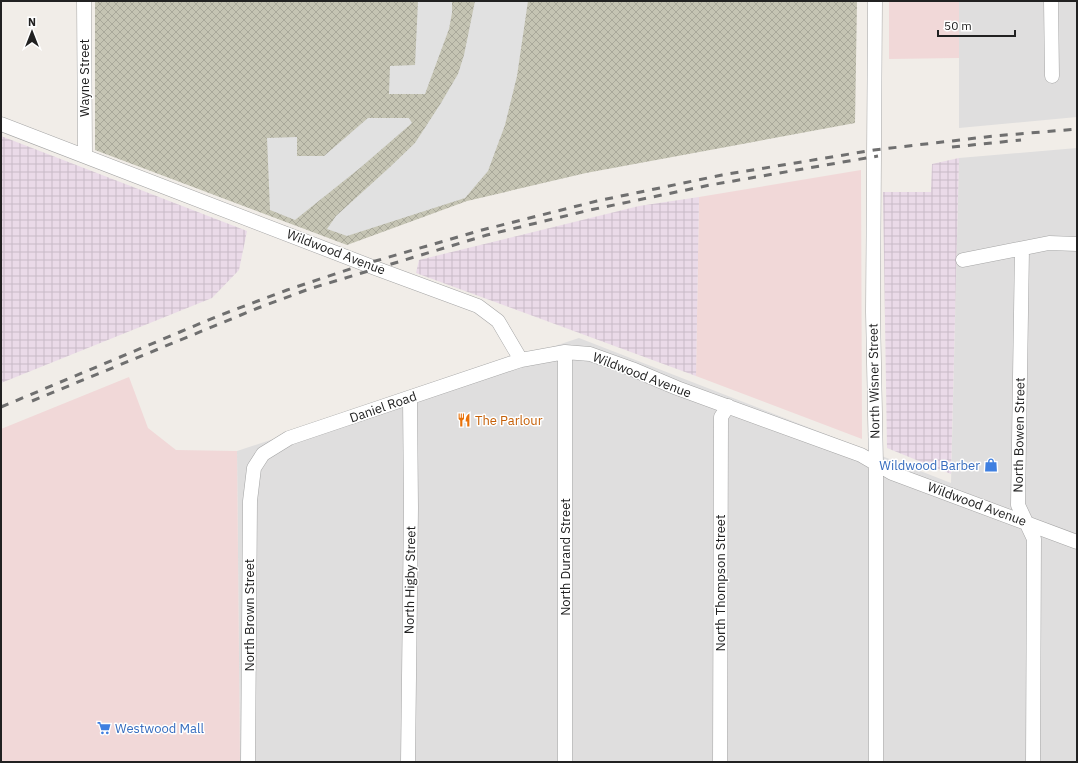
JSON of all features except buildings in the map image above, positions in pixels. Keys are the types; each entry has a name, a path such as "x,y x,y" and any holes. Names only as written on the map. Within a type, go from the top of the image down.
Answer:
{"street":[{"name":"Wayne Street","path":"84,1 85,156"},
{"name":"North Wisner Street","path":"875,1 873,312 876,464 876,762"},
{"path":"1052,1 1052,76"},
{"name":"Wildwood Avenue","path":"1,124 375,268 478,306 498,321 521,360 565,352 590,354 632,369 677,388 861,455 892,473 1077,542"},
{"path":"963,260 1049,243 1077,244"},
{"name":"North Bowen Street","path":"1022,249 1018,505 1034,539 1033,762"},
{"name":"North Durand Street","path":"565,352 565,762"},
{"name":"Daniel Road","path":"254,468 263,454 289,438 521,360"},
{"name":"North Higby Street","path":"408,762 411,508 410,398"},
{"name":"North Thompson Street","path":"720,762 721,417 728,406"},
{"name":"North Brown Street","path":"248,762 250,501 254,468"}],"shaded area":[{"path":"95,1 857,1 855,123 586,173 467,201 347,245 95,150"},
{"path":"418,1 452,1 452,13 449,29 425,94 389,94 390,66 415,65"},
{"path":"475,1 528,1 517,76 505,125 488,171 465,198 347,236 327,229 336,216 415,143 441,103 458,74 464,55"},
{"path":"889,1 959,1 959,58 889,59"},
{"path":"959,1 1077,1 1077,117 959,128"},
{"path":"368,118 409,118 412,123 360,168 295,220 270,210 267,138 297,137 297,156 324,156"},
{"path":"1,136 247,231 239,270 212,298 1,383"},
{"path":"1077,148 1077,762 240,762 237,451 579,338 951,483 959,158"},
{"path":"959,158 951,474 887,448 883,192 931,192 932,164"},
{"path":"861,170 862,439 696,376 699,197"},
{"path":"699,197 696,376 416,273 419,260 639,206"},
{"path":"129,377 148,428 176,450 237,451 240,762 1,762 1,429"}],"railway":[{"path":"1,407 218,316 287,290 365,264 482,230 597,201 722,175 874,150 994,136 1077,129"},
{"path":"952,147 1021,140"},
{"path":"32,401 258,308 309,289 487,235 590,210 710,185 878,156"}],"place":[{"name":"The Parlour","path":"464,420"},
{"name":"Wildwood Barber","path":"991,465"},
{"name":"Westwood Mall","path":"104,728"}]}
